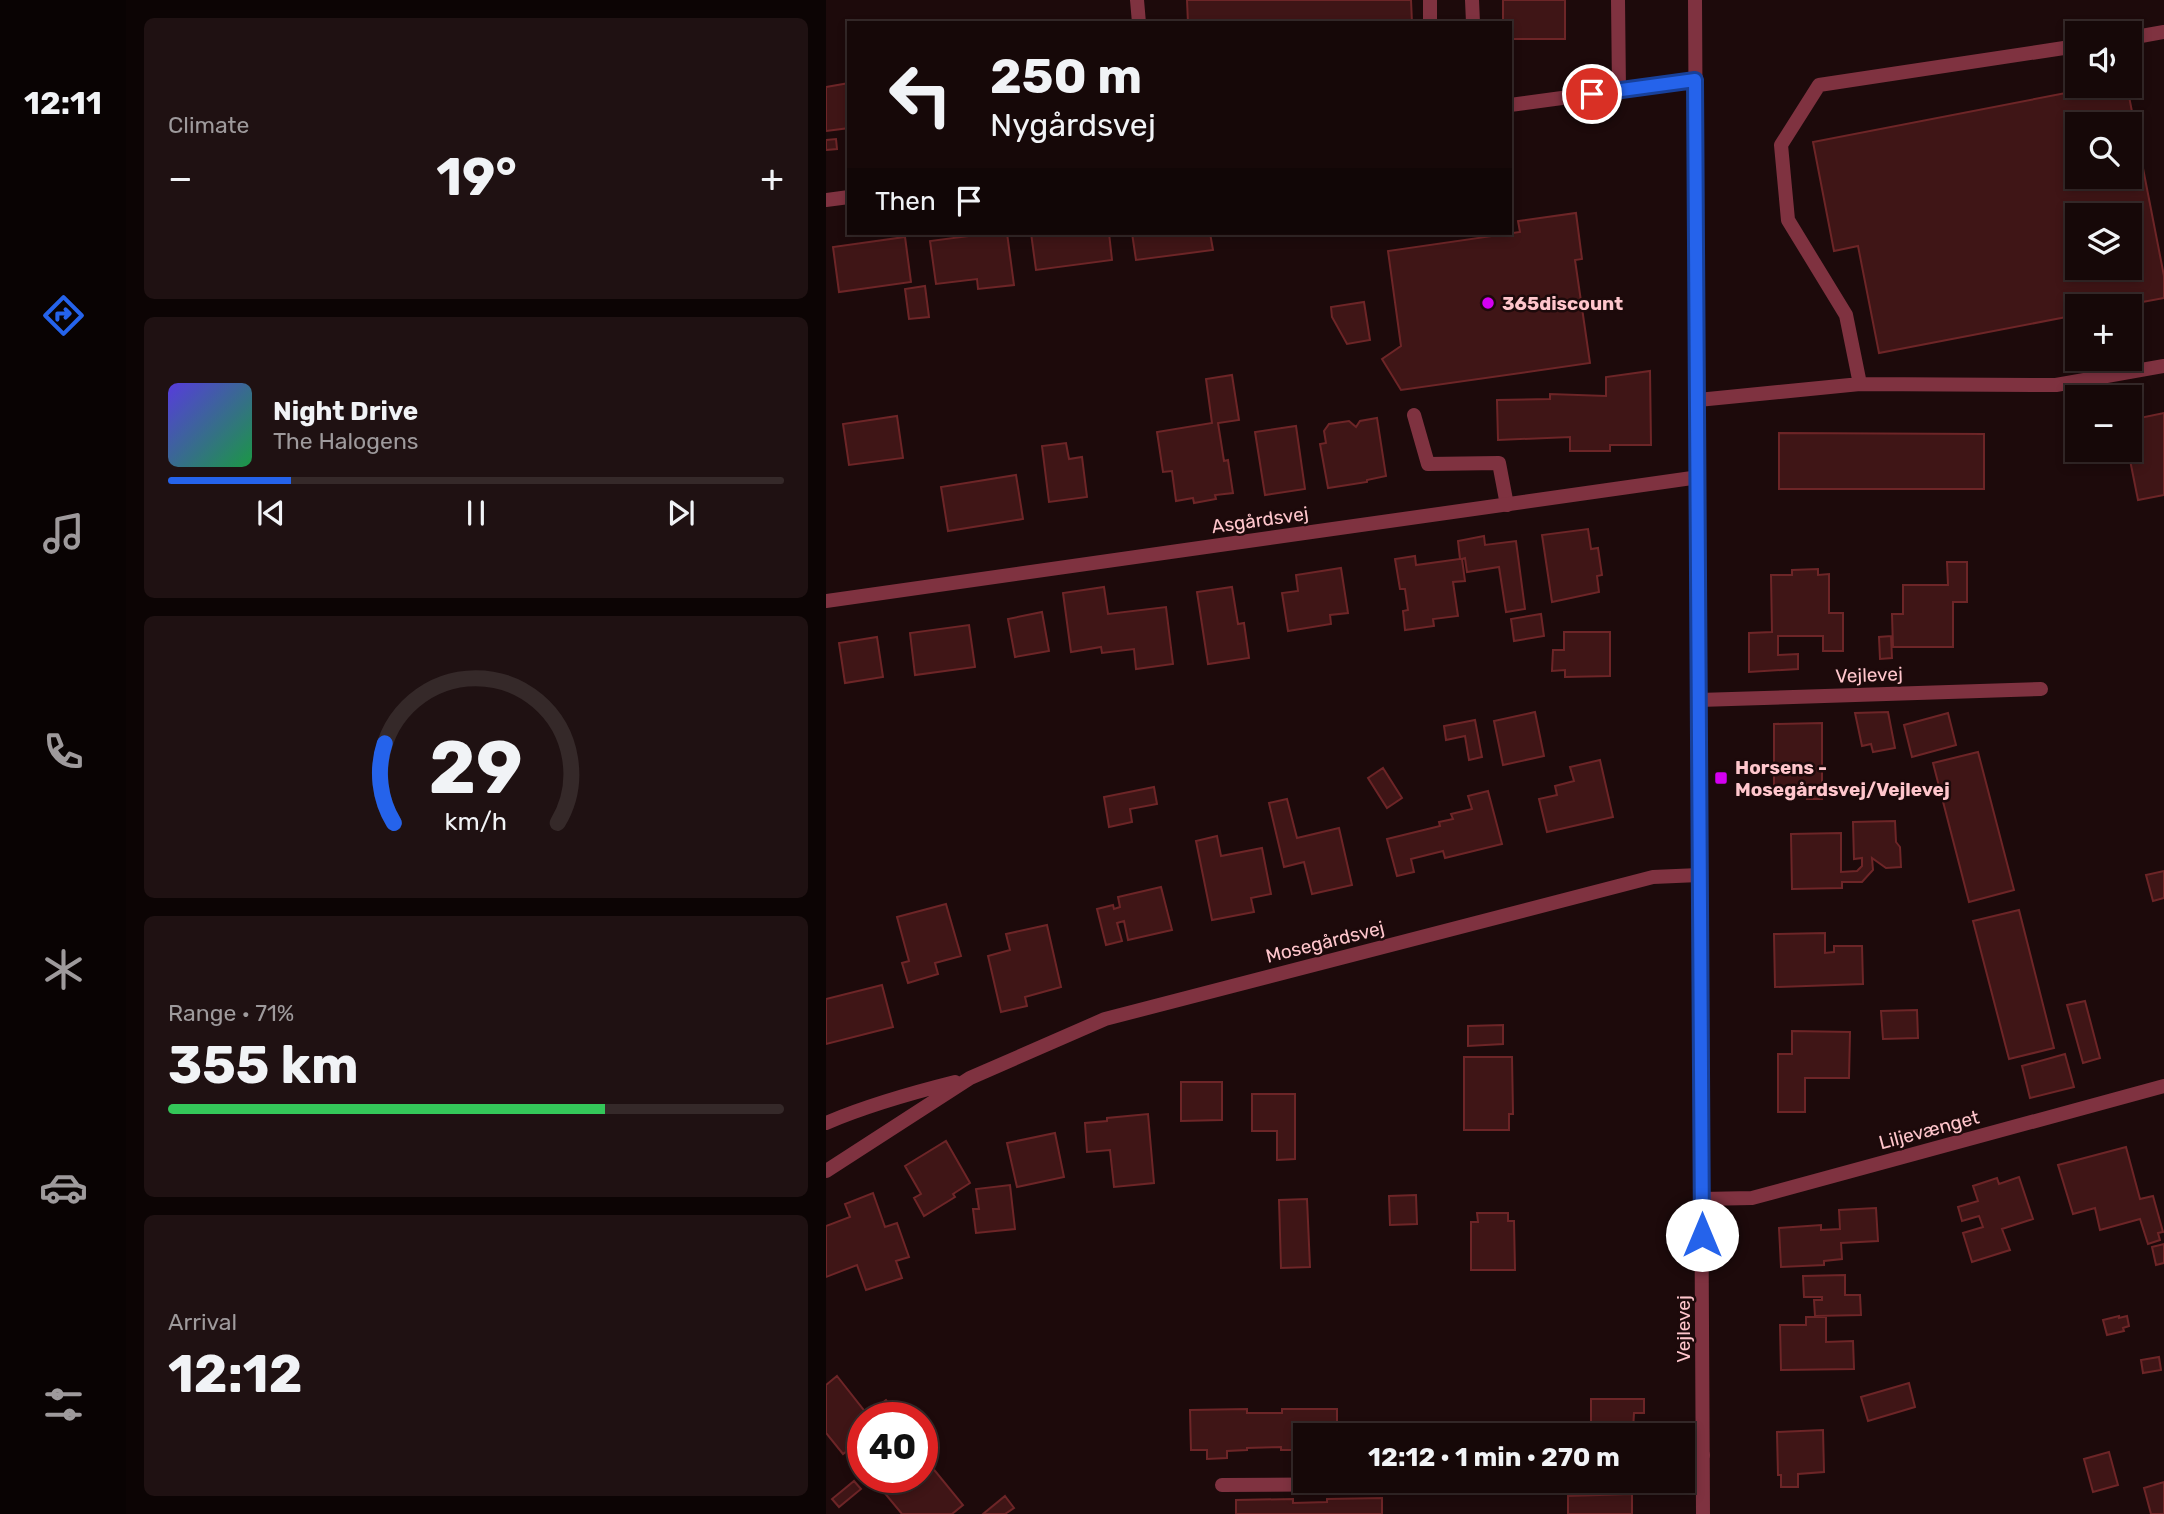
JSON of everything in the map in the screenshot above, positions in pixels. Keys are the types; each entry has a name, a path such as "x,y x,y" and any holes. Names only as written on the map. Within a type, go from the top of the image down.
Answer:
{"street":[{"path":"1137,0 1139,21"},
{"path":"1430,0 1430,21"},
{"path":"1472,0 1473,21"},
{"path":"1618,0 1619,90"},
{"name":"Vejlevej","path":"1695,0 1703,1514"},
{"path":"2142,36 2164,32"},
{"path":"1860,384 1846,315 1788,220 1781,145 1819,85 2065,48"},
{"path":"1512,105 1695,80"},
{"path":"826,200 847,197"},
{"path":"1698,400 1860,384 2056,385 2164,366"},
{"path":"1414,415 1428,464 1499,463 1507,505"},
{"name":"Asgårdsvej","path":"826,601 1699,477"},
{"name":"Vejlevej","path":"1699,700 2040,689"},
{"name":"Mosegårdsvej","path":"826,1171 970,1078 1105,1019 1653,877 1699,875"},
{"name":"Mosegårdsvej","path":"826,1123 895,1097 970,1078"},
{"name":"Liljevænget","path":"1702,1199 1752,1198 2164,1086"},
{"path":"1695,1455 1703,1455"},
{"path":"1222,1485 1293,1485"}],"building":[{"path":"1187,0 1411,0 1412,21 1188,21"},
{"path":"1503,0 1565,0 1565,39 1512,39 1512,21 1503,21"},
{"path":"847,83 847,128 826,131 826,87"},
{"path":"2065,93 2065,98 2129,98 2132,112 2065,112 2065,189 2142,189 2142,163 2164,276 2164,298 2142,302 2142,294 2065,294 2065,317 1879,353 1858,246 1834,251 1813,142"},
{"path":"836,139 837,149 826,150 826,140"},
{"name":"365discount","path":"1576,213 1582,259 1575,260 1590,363 1401,390 1382,359 1401,346 1388,251 1512,235 1520,232 1518,221"},
{"path":"976,235 1007,235 1014,285 978,289 977,279 936,284 930,241"},
{"path":"1031,235 1109,235 1112,260 1036,270"},
{"path":"1132,235 1210,235 1213,250 1136,260"},
{"path":"905,237 911,282 839,292 833,247"},
{"path":"925,286 929,317 909,319 905,289"},
{"path":"1364,302 1370,340 1347,344 1332,317 1331,307"},
{"path":"1650,371 1651,445 1610,445 1610,451 1570,451 1570,437 1498,440 1497,400 1550,399 1550,394 1606,396 1606,377"},
{"path":"1232,375 1239,420 1218,423 1233,493 1215,495 1216,499 1194,503 1193,498 1176,501 1172,471 1163,472 1157,432 1212,423 1206,379"},
{"path":"2164,413 2164,495 2138,500 2130,462 2142,462 2142,418"},
{"path":"897,416 903,458 849,465 843,424"},
{"path":"1377,418 1386,476 1328,488 1320,444 1326,443 1324,431 1329,424 1349,421 1356,427 1360,421"},
{"path":"1296,426 1305,489 1265,495 1255,432"},
{"path":"1779,433 1984,434 1984,489 1779,489"},
{"path":"1066,443 1069,459 1082,457 1087,497 1049,502 1042,446"},
{"path":"1016,475 1023,519 948,531 941,487"},
{"path":"1588,529 1591,549 1598,548 1602,575 1597,576 1599,592 1552,602 1542,535"},
{"path":"1484,536 1485,545 1516,541 1525,609 1506,612 1499,567 1467,572 1465,558 1462,559 1465,581 1453,582 1458,616 1433,619 1434,626 1405,630 1403,611 1408,610 1405,589 1400,589 1395,559 1415,556 1416,565 1460,559 1458,541"},
{"path":"1947,562 1967,562 1967,602 1953,602 1953,647 1893,647 1892,614 1903,614 1903,585 1948,585"},
{"path":"1341,568 1348,613 1330,615 1331,624 1288,631 1282,593 1298,591 1296,575"},
{"path":"1818,569 1818,575 1829,574 1829,613 1843,613 1843,651 1823,651 1823,636 1778,636 1778,655 1798,654 1798,669 1749,672 1749,633 1772,632 1771,575 1792,575 1792,570"},
{"path":"1104,587 1108,614 1166,607 1173,664 1136,669 1134,649 1102,653 1101,647 1071,652 1063,593"},
{"path":"1232,587 1238,624 1244,623 1249,658 1208,664 1197,592"},
{"path":"1042,612 1049,651 1015,657 1008,619"},
{"path":"1541,614 1544,636 1514,641 1511,619"},
{"path":"969,625 975,667 915,675 910,633"},
{"path":"1564,632 1610,632 1610,676 1565,677 1565,670 1552,671 1553,650 1564,650"},
{"path":"1891,636 1892,658 1880,659 1879,637"},
{"path":"877,637 883,677 845,683 839,643"},
{"path":"1535,712 1544,756 1503,765 1494,721"},
{"path":"1888,712 1895,748 1873,752 1871,744 1862,746 1855,713"},
{"path":"1948,713 1956,745 1912,757 1904,725"},
{"path":"1475,720 1482,757 1469,760 1465,736 1446,740 1444,726"},
{"path":"1822,723 1822,799 1807,799 1807,795 1788,795 1788,787 1774,787 1774,724"},
{"path":"1978,752 2014,890 1969,902 1933,763"},
{"path":"1600,760 1613,817 1547,832 1539,799 1557,795 1555,786 1574,781 1570,767"},
{"path":"1383,768 1402,798 1387,808 1368,778"},
{"path":"1154,787 1157,804 1130,809 1132,822 1109,827 1104,797"},
{"path":"1488,791 1502,844 1445,858 1443,851 1411,859 1414,872 1397,876 1387,839 1440,826 1439,822 1453,819 1451,814 1472,809 1468,796"},
{"path":"1287,799 1297,838 1339,828 1352,885 1312,894 1304,862 1284,867 1269,803"},
{"path":"1895,821 1901,867 1886,868 1872,858 1873,870 1862,882 1842,882 1842,888 1792,889 1791,834 1841,833 1841,872 1857,871 1862,866 1862,858 1854,859 1853,822"},
{"path":"1217,836 1221,856 1262,848 1271,894 1251,898 1254,912 1212,920 1196,841"},
{"path":"2164,871 2164,898 2153,901 2146,875"},
{"path":"1161,887 1172,930 1128,940 1124,921 1117,923 1122,941 1106,945 1097,909 1113,905 1114,909 1120,907 1118,897"},
{"path":"946,904 961,956 935,963 938,974 908,983 902,963 909,961 897,917"},
{"path":"2019,910 2054,1048 2009,1059 1973,921"},
{"path":"1047,925 1061,987 1025,997 1027,1006 1001,1012 988,956 1010,950 1006,934"},
{"path":"1825,933 1825,953 1834,952 1834,946 1862,946 1863,984 1775,987 1774,934"},
{"path":"882,985 893,1027 826,1044 826,999"},
{"path":"2085,1001 2100,1058 2083,1063 2067,1005"},
{"path":"1917,1010 1918,1038 1883,1039 1881,1011"},
{"path":"1503,1025 1503,1044 1468,1046 1468,1026"},
{"path":"1792,1031 1850,1032 1849,1078 1805,1078 1805,1112 1778,1112 1778,1054 1792,1054"},
{"path":"2065,1054 2074,1087 2030,1098 2022,1066"},
{"path":"1464,1057 1512,1057 1513,1114 1509,1114 1509,1130 1464,1130"},
{"path":"1181,1082 1222,1082 1222,1120 1181,1121"},
{"path":"1252,1094 1295,1094 1295,1159 1277,1160 1277,1131 1252,1131"},
{"path":"1148,1114 1154,1183 1114,1187 1110,1150 1087,1152 1085,1123"},
{"path":"1055,1133 1064,1177 1017,1187 1007,1143"},
{"path":"946,1141 970,1183 953,1194 955,1197 924,1216 914,1198 921,1194 905,1166"},
{"path":"2126,1147 2140,1199 2153,1196 2163,1232 2158,1233 2160,1240 2148,1244 2140,1219 2100,1230 2095,1208 2073,1214 2058,1165"},
{"path":"2019,1177 2033,1219 2002,1229 2010,1250 1972,1262 1963,1233 1983,1227 1979,1216 1962,1221 1958,1207 1978,1201 1973,1186 1997,1178 1999,1184"},
{"path":"1010,1185 1015,1229 976,1233 973,1209 979,1209 976,1189"},
{"path":"873,1193 885,1227 897,1223 909,1257 896,1261 902,1278 866,1290 857,1265 826,1277 826,1226 850,1217 845,1204"},
{"path":"1416,1195 1417,1224 1390,1225 1389,1196"},
{"path":"1307,1199 1310,1267 1281,1268 1279,1200"},
{"path":"1876,1208 1878,1241 1841,1243 1842,1259 1824,1261 1824,1265 1781,1267 1779,1228 1821,1225 1821,1230 1840,1229 1839,1210"},
{"path":"1477,1213 1508,1213 1508,1221 1514,1221 1515,1270 1471,1270 1471,1222 1478,1222"},
{"path":"2164,1244 2164,1263 2156,1265 2152,1247"},
{"path":"1845,1275 1845,1295 1860,1295 1861,1315 1815,1316 1814,1300 1822,1300 1822,1297 1804,1297 1803,1276"},
{"path":"2127,1316 2129,1326 2123,1328 2124,1331 2107,1335 2103,1320"},
{"path":"1806,1317 1826,1317 1826,1342 1853,1341 1854,1369 1781,1370 1780,1325 1806,1325"},
{"path":"2159,1357 2161,1370 2143,1373 2141,1360"},
{"path":"837,1376 858,1402 847,1402 847,1451 843,1454 826,1433 826,1385"},
{"path":"1909,1383 1915,1407 1868,1421 1861,1397"},
{"path":"1591,1399 1644,1399 1644,1413 1634,1413 1633,1423 1591,1423"},
{"path":"1247,1409 1247,1413 1282,1413 1282,1409 1337,1409 1337,1423 1293,1423 1293,1450 1281,1450 1281,1447 1247,1448 1227,1451 1227,1458 1207,1459 1207,1450 1191,1450 1190,1410"},
{"path":"1823,1430 1824,1472 1798,1474 1798,1487 1781,1487 1781,1475 1778,1475 1777,1432"},
{"path":"2109,1452 2118,1485 2093,1492 2084,1459"},
{"path":"938,1475 963,1505 952,1514 902,1514 885,1493 938,1493"},
{"path":"2164,1482 2164,1514 2151,1514 2144,1488"},
{"path":"847,1487 847,1493 856,1493 839,1507 832,1499"},
{"path":"1632,1494 1632,1514 1568,1514 1568,1496"},
{"path":"1005,1496 1014,1508 1005,1514 983,1514"},
{"path":"1382,1498 1382,1514 1236,1514 1236,1500 1293,1499 1293,1503"}],"place":[{"name":"365discount","path":"1488,303"},
{"name":"Horsens - Mosegårdsvej/Vejlevej","path":"1721,778"}],"route":[{"path":"1592,94 1695,80 1702,1235"}]}
